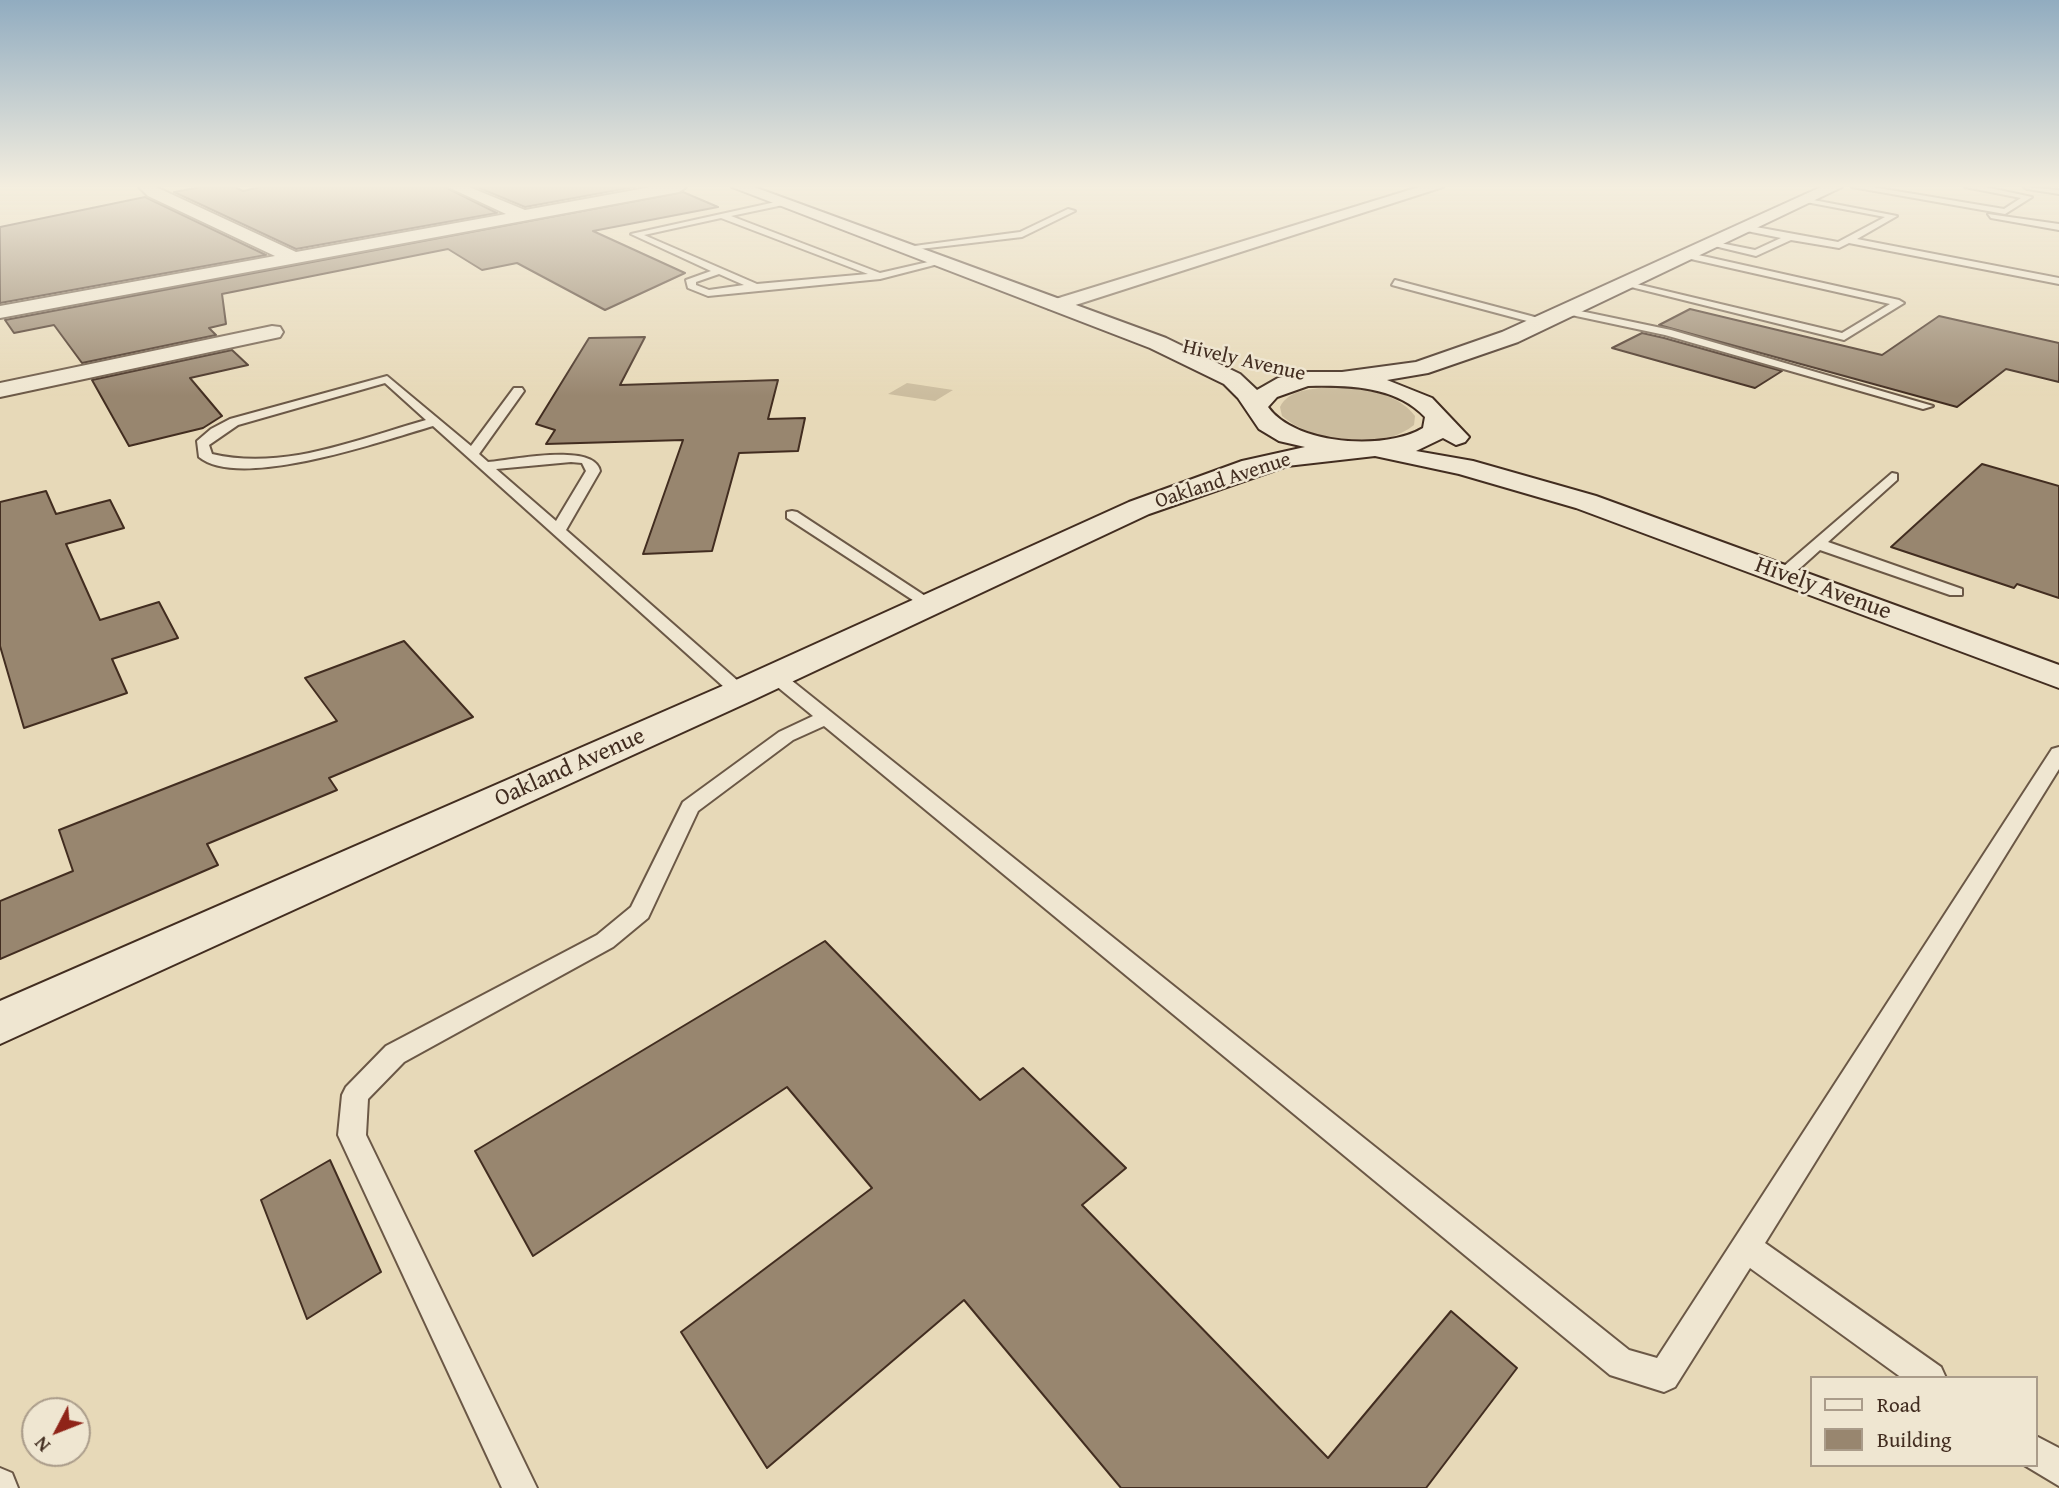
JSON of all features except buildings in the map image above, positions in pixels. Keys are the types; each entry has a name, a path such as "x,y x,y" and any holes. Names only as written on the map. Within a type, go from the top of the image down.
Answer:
{"street":[{"path":"0,312 303,256"},
{"path":"926,256 1158,343"},
{"path":"1056,305 1213,256"},
{"path":"1332,379 1420,368 1480,345 1510,337 1682,256"},
{"path":"0,390 272,332"},
{"path":"1436,415 1445,386 1472,364 1499,349 1510,337"},
{"name":"Hively Avenue","path":"1158,343 1186,347 1255,366 1397,389 1419,399 1455,436 1479,451 1586,502"},
{"name":"Hively Avenue","path":"1158,343 1232,379 1249,424"},
{"name":"Hively Avenue","path":"1249,424 1262,395 1276,387 1332,379"},
{"name":"Hively Avenue","path":"1358,450 1396,448 1420,441 1435,432 1436,415"},
{"name":"Hively Avenue","path":"1249,424 1268,424 1288,436 1462,467 1586,502 2059,677"},
{"name":"Oakland Avenue","path":"1139,508 1165,488 1227,456 1249,424"},
{"name":"Oakland Avenue","path":"0,1023 757,684 1139,508 1252,467 1286,458 1358,450"}],"lane":[{"path":"687,256 756,287"},
{"path":"829,256 880,276"},
{"path":"1624,284 1844,337 1899,303 1691,256"},
{"path":"1933,256 2059,281"},
{"path":"720,271 691,280 691,286 708,293 880,276 941,262"},
{"path":"1395,283 1542,322"},
{"path":"1566,311 1667,332 1927,406"},
{"path":"435,422 289,460 253,465 225,464 206,457 202,444 215,432 234,422 387,379 558,531 757,684 825,718 1621,1364 1664,1376 2059,753"},
{"path":"472,454 518,391"},
{"path":"485,466 571,458 585,459 592,464 593,471 558,531"},
{"path":"1783,575 1892,477"},
{"path":"792,516 931,605"},
{"path":"1818,544 1956,592"},
{"path":"520,1488 352,1135 355,1095 395,1055 605,941 640,912 690,807 736,770 776,743 825,718"},
{"path":"1746,1247 1927,1376"},
{"path":"2038,1454 2059,1469"}],"shaded area":[{"path":"907,383 953,390 935,401 888,394"},
{"path":"1331,387 1354,388 1388,396 1415,416 1414,425 1384,439 1347,441 1311,433 1282,416 1280,407 1295,393"}]}
